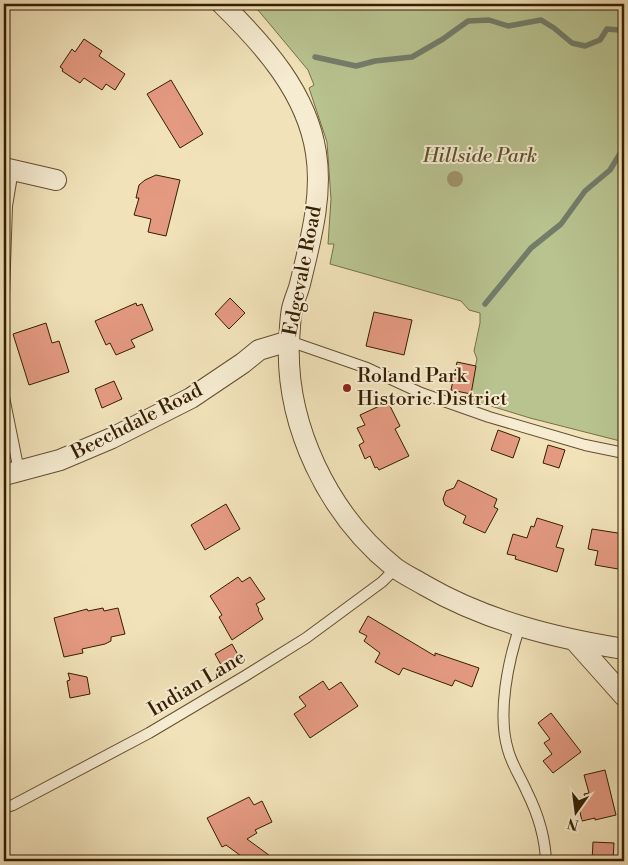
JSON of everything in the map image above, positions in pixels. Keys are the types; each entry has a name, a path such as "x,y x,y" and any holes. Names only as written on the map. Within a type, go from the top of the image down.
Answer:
{"street":[{"name":"Edgevale Road","path":"222,4 246,27 276,63 292,87 312,134 316,154 317,194 309,243 292,309 289,341 290,368 297,416 318,474 328,491 367,543 396,568 437,592 479,611 520,626 575,641 624,649"},
{"path":"8,169 56,180"},
{"name":"Beechdale Road","path":"11,473 60,460 112,438 191,398 259,350 289,341"},
{"path":"575,641 624,696"}],"lane":[{"path":"4,294 8,169"},
{"path":"289,341 367,368 421,393 490,417 560,438 624,453"},
{"path":"4,397 11,473"},
{"name":"Indian Lane","path":"4,808 149,733 245,676 306,638 382,582 396,568"},
{"path":"520,626 510,657 504,729 513,764 537,816 545,842 546,861"}],"green space":[{"name":"Hillside Park","path":"253,4 624,4 624,442 530,418 468,399 477,359 474,351 480,323 480,313 469,310 461,301 330,264 334,244 328,244 331,199 327,142 309,88 314,85 308,70"}],"building":[{"path":"84,39 102,51 99,56 125,74 115,90 106,84 102,90 84,78 80,83 62,71 63,69 60,67 72,49 75,52"},
{"path":"171,80 203,134 180,148 147,94"},
{"path":"156,175 180,180 166,236 148,232 151,219 134,215 139,198 136,198 139,185"},
{"path":"230,298 245,313 229,329 215,314"},
{"path":"136,303 137,306 142,304 153,330 131,340 135,347 116,355 110,343 106,345 95,321"},
{"path":"374,312 412,320 404,355 366,346"},
{"path":"46,323 52,343 59,341 69,372 29,385 13,334"},
{"path":"457,362 476,366 471,394 451,390"},
{"path":"114,381 122,399 102,408 95,389"},
{"path":"388,402 400,426 395,429 409,456 379,470 377,467 375,468 370,456 365,459 359,445 364,442 357,428 365,425 360,415"},
{"path":"498,430 520,438 513,458 491,450"},
{"path":"548,445 565,450 559,468 543,463"},
{"path":"458,480 497,499 494,507 498,509 485,533 463,523 466,516 445,505 443,499 446,491 454,488"},
{"path":"226,504 240,529 205,550 191,525"},
{"path":"537,518 563,526 556,547 564,549 557,572 515,559 516,556 507,554 513,534 527,538 531,526 534,527"},
{"path":"592,529 624,534 624,570 595,565 598,551 588,549"},
{"path":"238,577 242,582 250,577 265,599 256,604 263,619 232,640 219,617 222,615 210,596"},
{"path":"103,608 104,611 118,608 125,634 111,637 111,641 105,644 82,649 83,653 64,657 54,618 87,609 88,611"},
{"path":"368,616 435,656 435,653 479,668 472,687 455,680 452,686 403,668 399,675 375,662 380,653 364,641 367,636 359,632"},
{"path":"232,644 242,662 225,672 215,654"},
{"path":"68,673 87,677 90,694 70,698 67,681 70,680"},
{"path":"323,681 329,690 341,682 358,706 310,738 294,714 306,706 299,697"},
{"path":"551,713 581,752 553,773 543,761 552,754 544,743 550,739 538,723"},
{"path":"605,770 616,815 582,821 577,799 585,797 584,794 589,793 584,775"},
{"path":"249,797 254,805 262,801 272,822 255,830 257,833 247,839 277,861 248,861 226,845 222,847 207,818"},
{"path":"593,842 614,843 613,861 592,861"}],"waterway":[{"path":"315,57 356,66 375,61 412,57 443,39 468,21 489,20 508,26 541,20 572,43 585,46 600,40 607,29 619,30 624,35"},
{"path":"485,304 531,248 561,224 585,191 610,170 624,147"}],"place":[{"name":"Roland Park Historic District","path":"347,388"}]}
